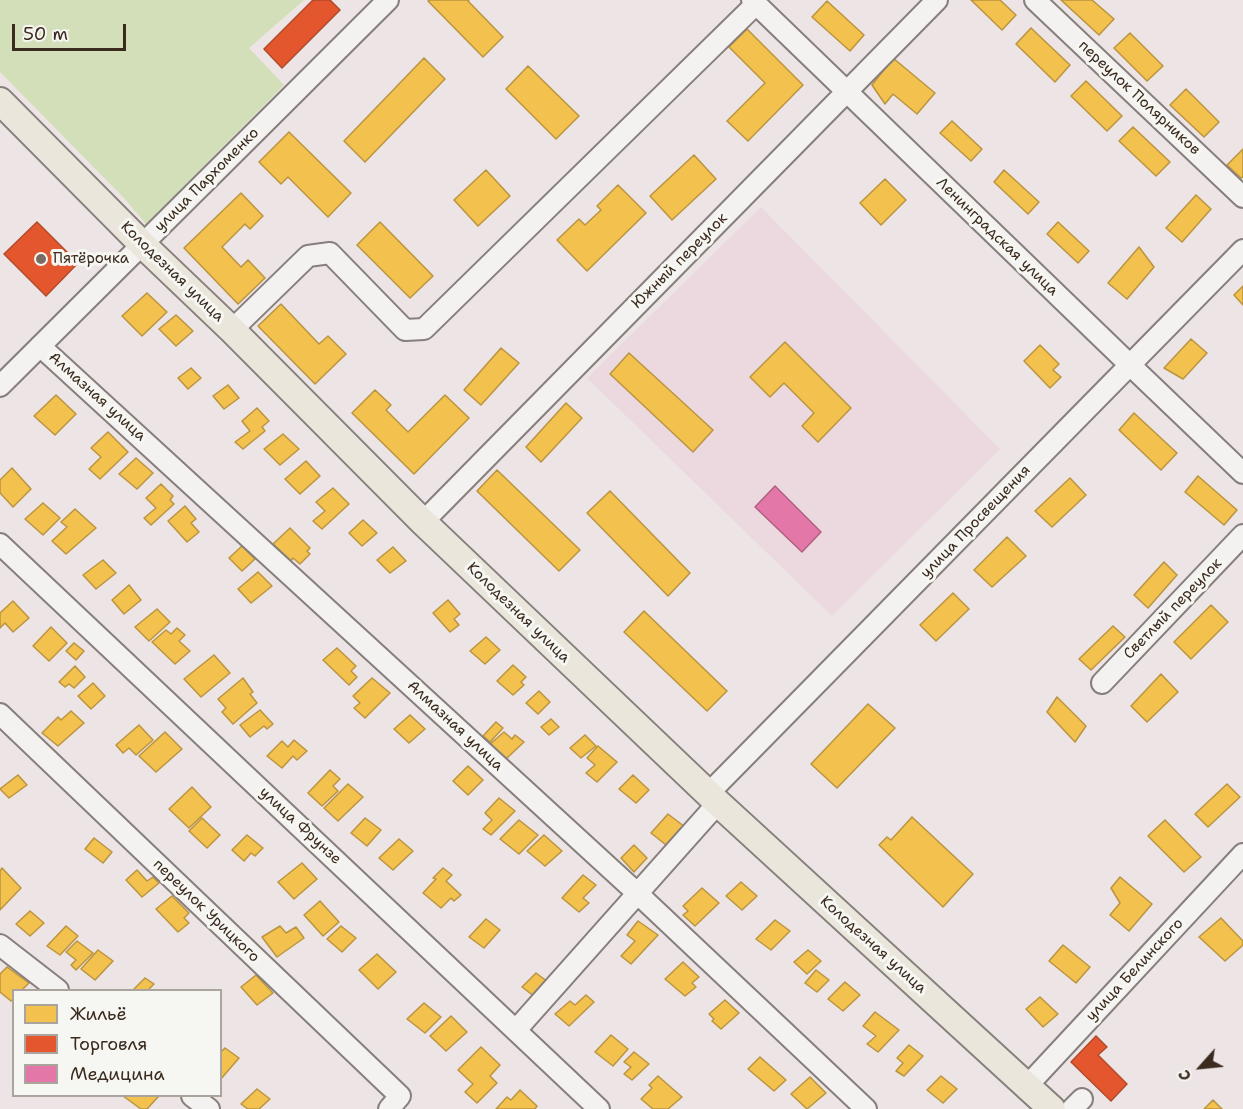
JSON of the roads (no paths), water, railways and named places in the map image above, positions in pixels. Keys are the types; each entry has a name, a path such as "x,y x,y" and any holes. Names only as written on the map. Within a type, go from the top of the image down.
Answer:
{"main road":[{"name":"Колодезная улица","path":"0,101 423,522 713,799 1052,1109"}],"street":[{"name":"улица Пархоменко","path":"0,386 388,0"},
{"name":"Южный переулок","path":"423,522 937,0"},
{"name":"переулок Полярников","path":"1035,0 1243,197"},
{"name":"Ленинградская улица","path":"754,2 1243,472"},
{"path":"232,330 308,256 330,252 405,330 424,329 754,2"},
{"name":"улица Просвещения","path":"516,1030 637,893 713,799 1243,250"},
{"name":"Алмазная улица","path":"40,346 637,893 866,1109"},
{"name":"Светлый переулок","path":"1102,683 1243,535"},
{"name":"улица Фрунзе","path":"0,544 599,1109"},
{"name":"переулок Урицкого","path":"0,714 400,1096 389,1109"},
{"name":"улица Белинского","path":"1027,1086 1243,854"},
{"path":"0,945 57,989"}],"place":[{"name":"Пятёрочка","path":"41,259"}]}
